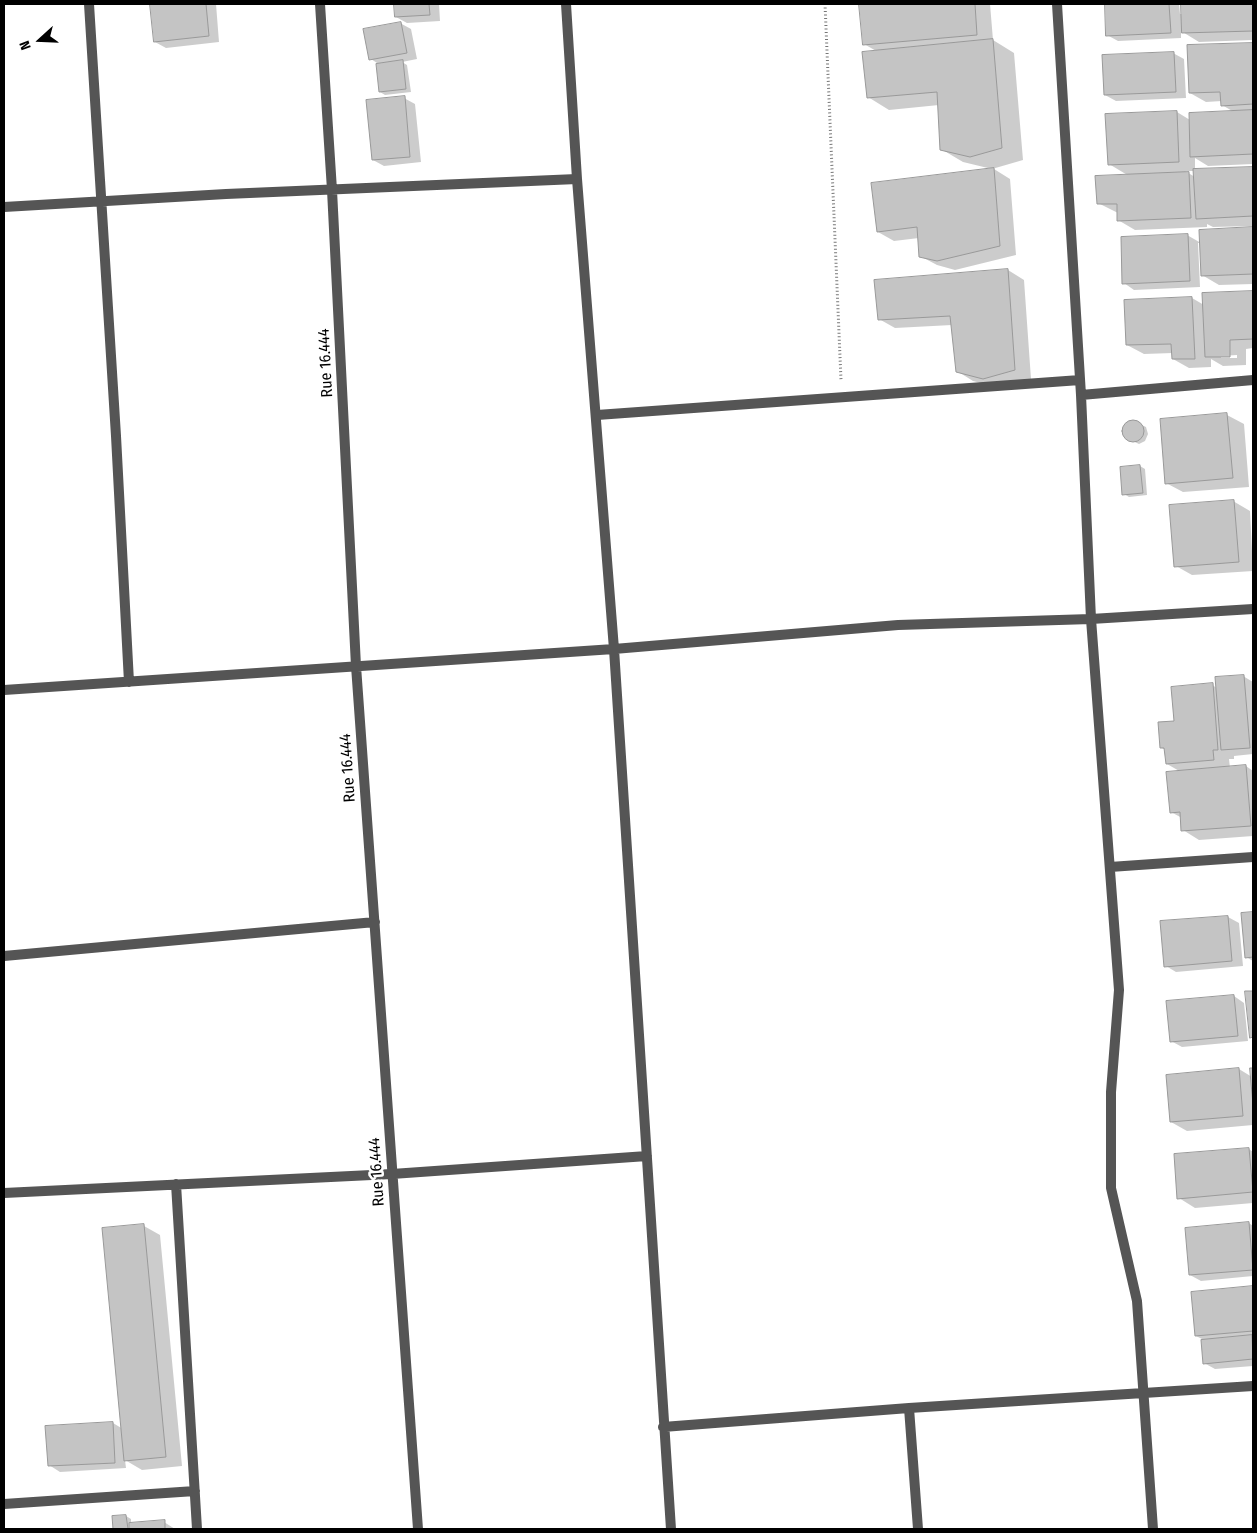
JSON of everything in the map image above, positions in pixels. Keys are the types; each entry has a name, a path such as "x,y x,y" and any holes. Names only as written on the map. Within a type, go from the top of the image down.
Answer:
{"street":[{"path":"89,4 129,682"},
{"name":"Rue 16.444","path":"320,4 332,190 356,666 418,1529"},
{"path":"566,4 577,179 614,649 671,1529"},
{"path":"1057,4 1081,395 1091,619 1119,990 1110,1092 1111,1188 1137,1300 1154,1529"},
{"path":"4,207 577,179"},
{"path":"597,415 842,399 1080,380"},
{"path":"1081,395 1253,380"},
{"path":"4,690 614,649 898,625 1091,619 1253,609"},
{"path":"1110,867 1253,857"},
{"path":"4,956 375,922"},
{"path":"4,1193 392,1174 647,1156"},
{"path":"176,1184 197,1529"},
{"path":"664,1427 909,1408 1253,1386"},
{"path":"909,1408 918,1529"},
{"path":"4,1504 195,1490"}],"path":[{"path":"825,4 842,399"}],"building":[{"path":"150,4 206,4 209,36 154,42"},
{"path":"394,4 429,4 430,15 395,17"},
{"path":"859,4 975,4 977,35 863,45"},
{"path":"1105,4 1169,4 1171,33 1106,36"},
{"path":"1181,4 1253,4 1253,31 1182,33"},
{"path":"401,22 407,53 369,60 363,29"},
{"path":"993,39 1002,148 970,157 940,150 937,92 867,98 862,52"},
{"path":"1253,43 1253,104 1221,106 1220,92 1189,93 1187,45"},
{"path":"1174,52 1176,92 1104,95 1102,55"},
{"path":"403,60 406,89 379,92 376,64"},
{"path":"405,96 410,157 372,160 366,100"},
{"path":"1253,110 1253,154 1190,157 1189,113"},
{"path":"1177,111 1179,162 1108,165 1105,114"},
{"path":"1253,167 1253,216 1196,219 1193,169"},
{"path":"994,168 1000,246 937,261 919,257 917,227 877,232 871,183"},
{"path":"1189,172 1191,218 1117,221 1117,204 1097,204 1095,176"},
{"path":"1253,227 1253,274 1201,276 1199,230"},
{"path":"1188,234 1190,281 1122,284 1121,237"},
{"path":"1008,269 1015,370 983,379 956,372 950,316 878,320 874,280"},
{"path":"1253,291 1253,339 1230,340 1230,357 1205,357 1202,293"},
{"path":"1192,297 1195,359 1172,359 1171,344 1126,345 1124,300"},
{"path":"1227,413 1233,478 1165,484 1160,419"},
{"path":"1133,420 1141,423 1144,431 1141,439 1133,442 1125,439 1122,431 1125,423"},
{"path":"1140,465 1143,493 1122,495 1120,467"},
{"path":"1234,500 1239,562 1174,567 1169,505"},
{"path":"1244,675 1250,748 1221,750 1215,677"},
{"path":"1213,683 1218,750 1213,750 1214,760 1166,764 1164,748 1160,748 1158,722 1174,721 1171,687"},
{"path":"1246,765 1251,826 1181,831 1180,812 1170,813 1166,772"},
{"path":"1253,912 1253,957 1245,958 1241,913"},
{"path":"1228,916 1232,961 1164,967 1160,921"},
{"path":"1245,991 1253,991 1253,1037 1250,1038"},
{"path":"1234,995 1238,1036 1170,1042 1166,1001"},
{"path":"1239,1068 1243,1116 1170,1122 1166,1075"},
{"path":"1250,1068 1253,1068 1253,1104"},
{"path":"1249,1148 1253,1192 1177,1199 1174,1154"},
{"path":"1249,1222 1253,1270 1189,1275 1185,1228"},
{"path":"144,1224 166,1457 124,1461 102,1228"},
{"path":"1253,1286 1253,1331 1195,1336 1191,1292"},
{"path":"1252,1335 1253,1359 1203,1364 1201,1340"},
{"path":"113,1422 115,1463 48,1466 45,1426"},
{"path":"126,1515 128,1529 113,1529 112,1516"},
{"path":"165,1520 165,1529 129,1529 129,1523"}]}
